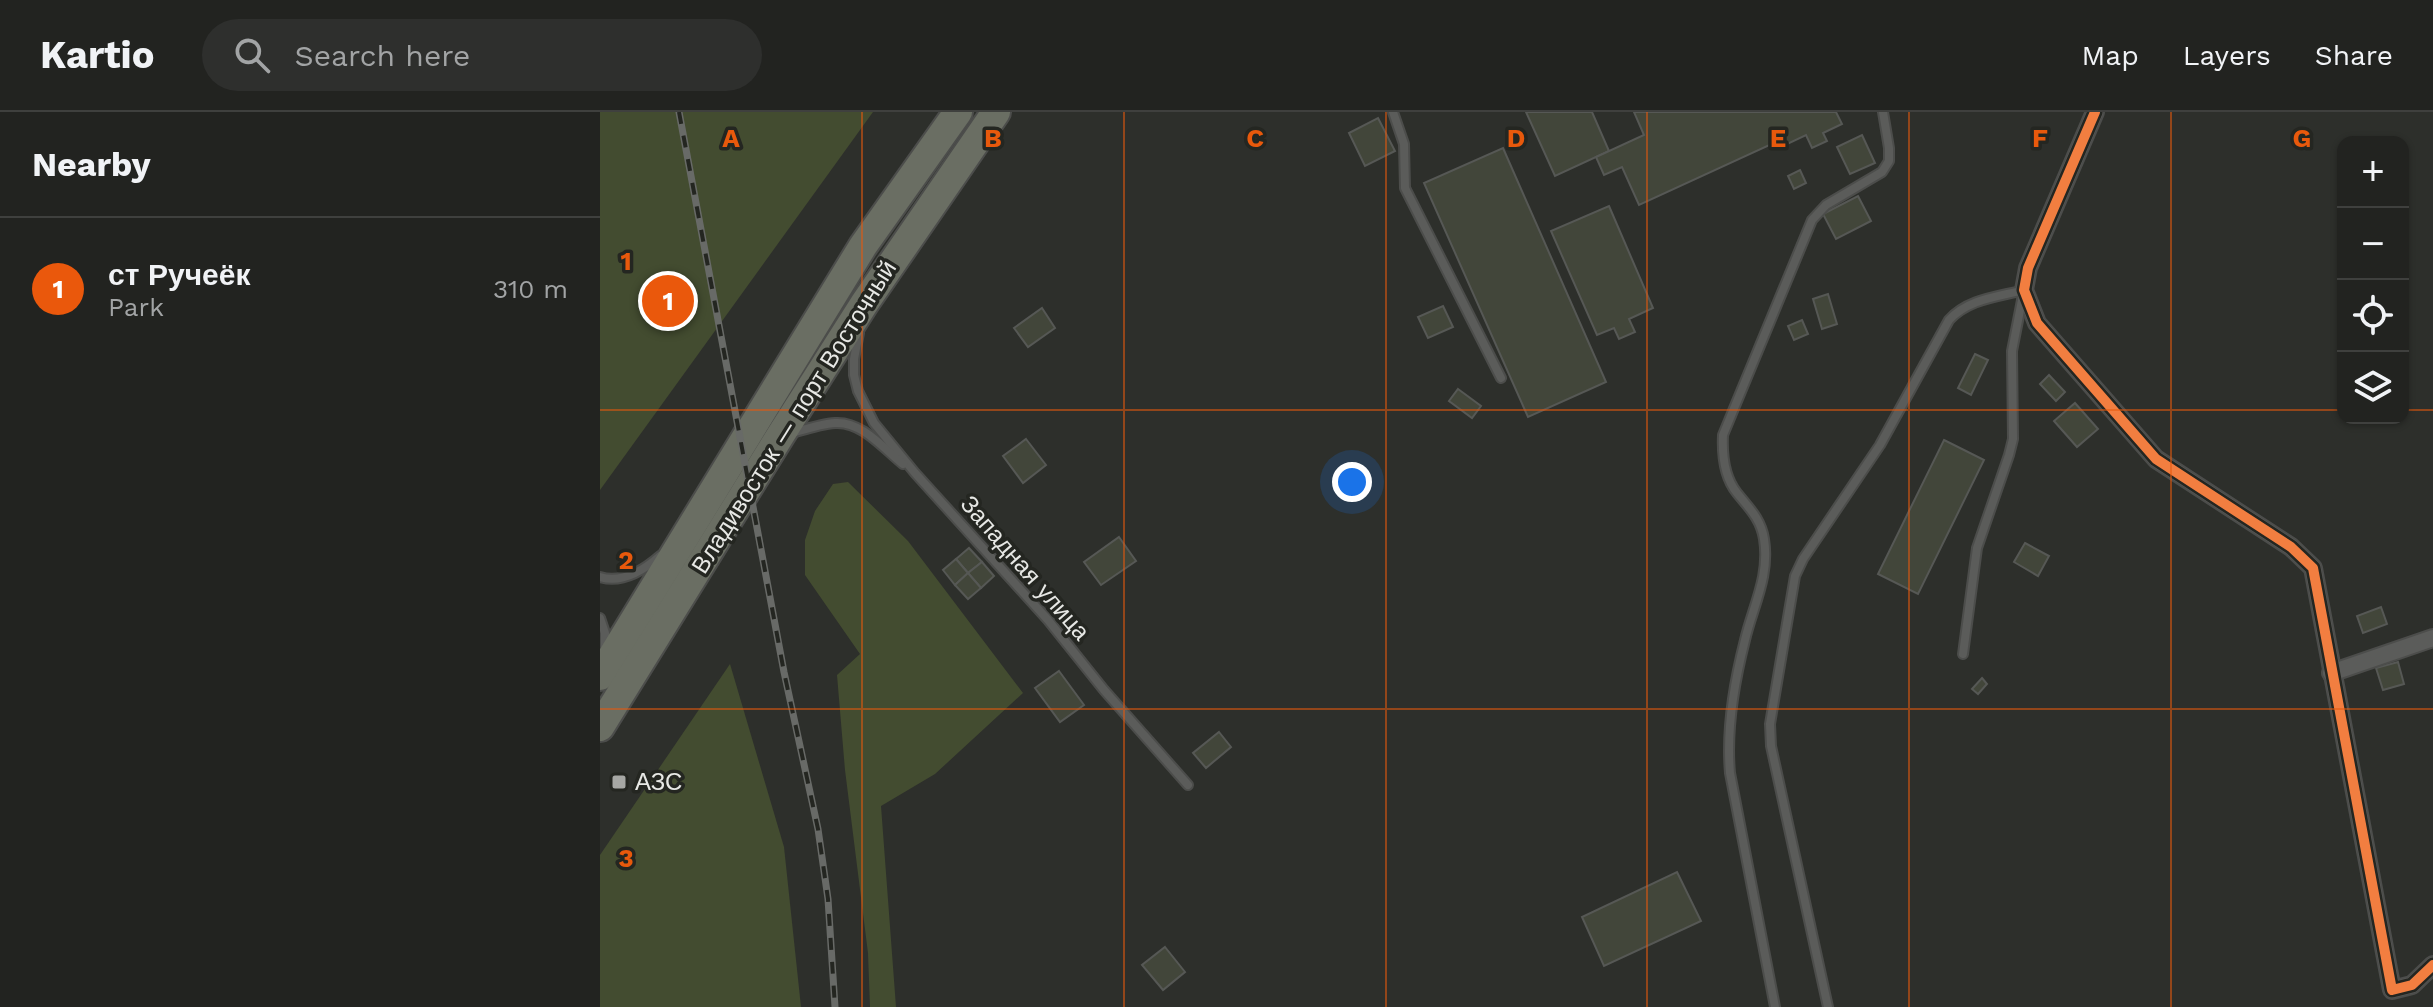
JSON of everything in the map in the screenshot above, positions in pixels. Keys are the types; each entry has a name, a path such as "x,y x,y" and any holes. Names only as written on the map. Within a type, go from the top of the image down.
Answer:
{"highway":[{"name":"Владивосток — порт Восточный","path":"601,674 863,246 958,112"},
{"name":"Владивосток — порт Восточный","path":"600,727 864,304 996,112"}],"street":[{"path":"2095,112 2028,268 2024,290 2037,323 2156,459 2291,547 2313,568 2392,990 2412,985 2433,965"},
{"path":"2331,673 2433,638"}],"lane":[{"path":"1393,112 1404,144 1405,188 1501,378"},
{"path":"1775,1007 1727,745 1745,639 1763,581 1766,560 1764,538 1760,521 1735,491 1725,471 1723,435 1812,220 1826,205 1882,172 1889,161 1883,112"},
{"path":"1828,1007 1771,746 1770,724 1795,576 1803,559 1880,445 1949,320 1959,309 1970,304 2024,290 2012,351 2013,439 1977,548 1963,654"},
{"name":"Западная улица","path":"864,304 854,359 858,391 874,423 1188,785"},
{"name":"Западная улица","path":"780,436 822,424 851,424 915,473"},
{"path":"600,577 626,578 646,569 684,536"},
{"path":"600,618 605,645 601,674"}],"green space":[{"path":"600,112 873,112 600,490"},
{"path":"848,482 908,541 1023,693 935,774 881,806 896,1007 870,1007 868,953 845,770 837,675 860,654 805,575 805,540 815,511 833,484"},
{"path":"730,664 784,847 801,1007 600,1007 600,855"}],"building":[{"path":"1526,112 1592,112 1609,151 1555,176"},
{"path":"1634,112 1836,112 1842,124 1823,133 1827,141 1812,148 1806,135 1781,147 1778,141 1639,205 1622,167 1604,175 1596,157 1644,135"},
{"path":"1378,118 1395,151 1365,166 1349,133"},
{"path":"1862,135 1875,163 1850,174 1837,147"},
{"path":"1503,148 1606,382 1528,417 1424,183"},
{"path":"1800,170 1806,183 1794,189 1788,176"},
{"path":"1858,196 1871,221 1836,239 1823,214"},
{"path":"1609,206 1653,308 1629,319 1635,332 1619,339 1614,328 1597,335 1551,231"},
{"path":"1828,294 1837,324 1822,329 1813,299"},
{"path":"1443,306 1453,327 1428,338 1418,317"},
{"path":"1042,308 1055,328 1028,347 1014,328"},
{"path":"1802,320 1808,334 1794,340 1788,326"},
{"path":"1975,354 1988,360 1971,395 1958,388"},
{"path":"2049,375 2065,392 2056,401 2040,384"},
{"path":"1458,389 1481,406 1472,418 1449,401"},
{"path":"2075,403 2098,429 2077,447 2054,421"},
{"path":"1026,439 1046,465 1023,483 1003,456"},
{"path":"1944,440 1984,460 1918,594 1878,574"},
{"path":"1119,537 1136,561 1101,585 1084,562"},
{"path":"2025,543 2049,556 2038,576 2014,562"},
{"path":"969,548 982,562 968,573 956,559"},
{"path":"956,559 968,573 955,585 943,570"},
{"path":"982,562 994,576 981,588 968,573"},
{"path":"968,573 981,588 968,599 955,585"},
{"path":"2381,607 2387,624 2363,633 2357,616"},
{"path":"2398,662 2404,684 2383,690 2376,668"},
{"path":"1059,671 1084,705 1060,722 1035,688"},
{"path":"1982,678 1987,684 1978,694 1972,689"},
{"path":"1219,732 1231,747 1206,768 1193,753"},
{"path":"1677,872 1701,921 1604,966 1582,917"},
{"path":"1165,947 1185,972 1163,990 1142,965"}],"railway":[{"path":"679,112 784,672 818,829 828,899 835,1007"}],"cycle path":[{"path":"2095,112 2028,268 2024,290 2037,323 2156,459 2291,547 2313,568 2392,990 2412,985 2433,965"}],"place":[{"name":"ст Ручеёк","path":"668,301"},
{"name":"АЗС","path":"619,782"}]}
